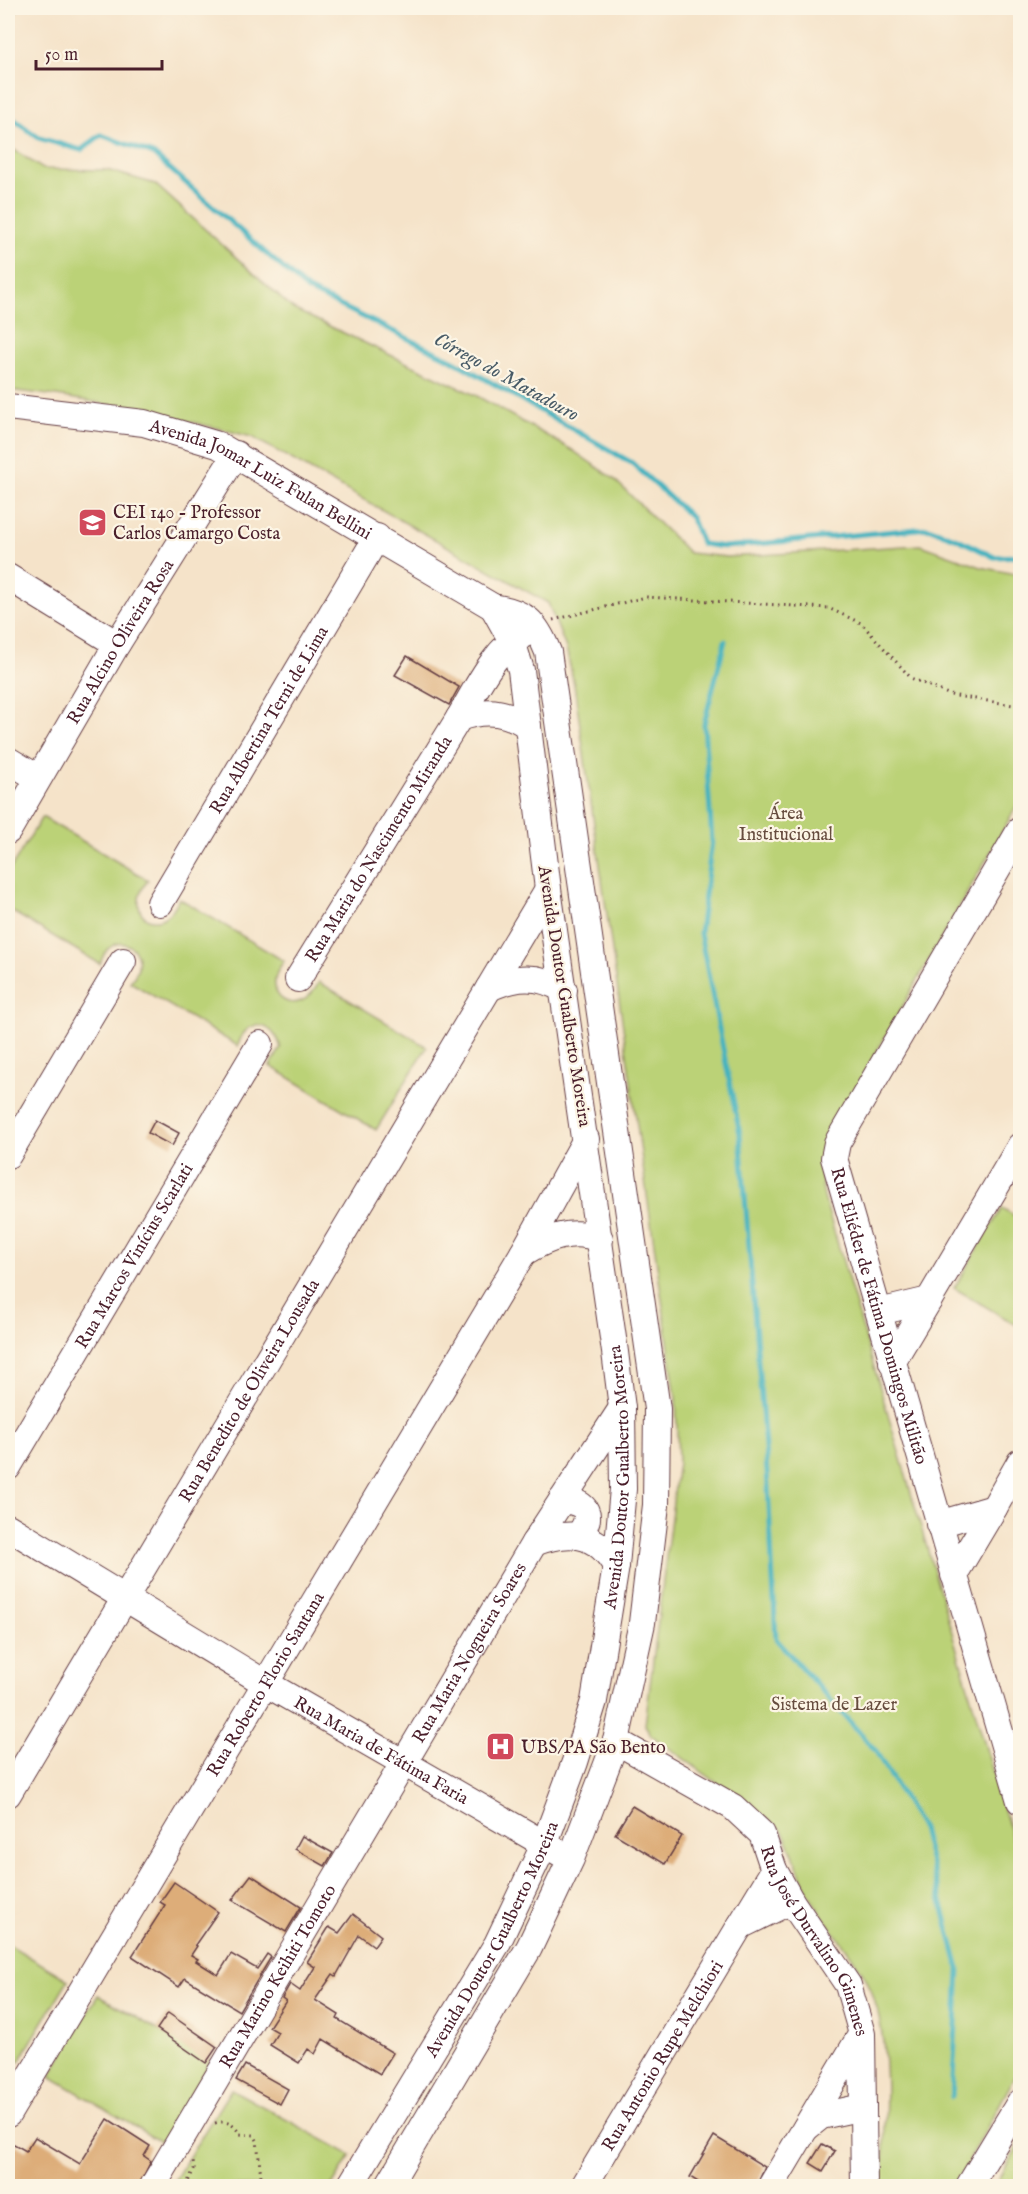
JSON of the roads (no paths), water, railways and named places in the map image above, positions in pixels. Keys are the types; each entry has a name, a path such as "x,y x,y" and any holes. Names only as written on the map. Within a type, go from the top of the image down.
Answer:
{"street":[{"name":"Avenida Jomar Luiz Fulan Bellini","path":"8,407 144,423 218,445 376,537 517,625"},
{"name":"Rua Alcino Oliveira Rosa","path":"8,831 117,644 236,454"},
{"name":"Rua Albertina Terni de Lima","path":"160,903 376,537"},
{"path":"8,577 117,644"},
{"name":"Rua Maria do Nascimento Miranda","path":"298,979 517,625"},
{"name":"Avenida Doutor Gualberto Moreira","path":"350,2187 497,1944 544,1845 575,1762 594,1701 616,1566 623,1489 622,1408 586,1139 548,889 517,625"},
{"name":"Avenida Doutor Gualberto Moreira","path":"388,2187 530,1948 571,1859 616,1741 642,1623 656,1505 657,1409 548,652 517,625"},
{"name":"Rua Maria do Nascimento Miranda","path":"459,718 476,711 491,711 519,719 528,726"},
{"path":"8,760 38,778"},
{"name":"Rua Eliéder de Fátima Domingos Militão","path":"1019,1788 1011,1727 954,1575 834,1158 837,1143 1020,830"},
{"name":"Rua Benedito de Oliveira Lousada","path":"8,1794 548,889"},
{"path":"8,1155 123,961"},
{"path":"489,988 509,979 528,978 548,980 564,990"},
{"name":"Rua Marcos Vinícius Scarlati","path":"8,1467 260,1044"},
{"name":"Rua Roberto Florio Santana","path":"8,2114 523,1253 586,1139"},
{"path":"892,1362 1020,1146"},
{"path":"523,1253 560,1235 589,1235 600,1239"},
{"path":"879,1312 929,1300"},
{"name":"Rua Maria Nogueira Soares","path":"403,1764 534,1543 622,1408"},
{"path":"954,1575 1020,1462"},
{"path":"562,1500 576,1501 583,1506 587,1514 585,1528 578,1536 598,1544 616,1566"},
{"path":"939,1524 994,1508"},
{"name":"Rua Maria de Fátima Faria","path":"8,1527 265,1683 571,1859"},
{"name":"Rua Maria Nogueira Soares","path":"534,1543 555,1535 578,1536"},
{"name":"Rua José Durvalino Gimenes","path":"616,1741 733,1807 762,1834 774,1870 791,1901 848,1985 862,2034 864,2187"},
{"name":"Rua Marino Keihiti Tomoto","path":"153,2187 403,1764"},
{"name":"Rua Antonio Rupe Melchiori","path":"584,2187 774,1870"},
{"path":"740,1926 791,1901"},
{"path":"771,2187 862,2034"},
{"path":"806,2128 821,2116 863,2097 854,2084 830,2087"},
{"path":"969,2187 1020,2102"}],"waterway":[{"path":"8,15 17,8"},
{"name":"Córrego do Matadouro","path":"8,115 39,138 81,150 101,135 153,154 308,290 452,360 632,463 691,517 702,544 725,547 928,528 958,539 994,557 1020,556"},
{"path":"725,641 704,724 712,841 700,933 740,1134 768,1485 776,1639 875,1750 922,1829 959,1969 952,2097"}],"place":[{"name":"CEI 140 - Professor Carlos Camargo Costa","path":"92,522"},
{"name":"UBS/PA São Bento","path":"500,1747"}],"park label":[{"name":"Área Institucional","path":"786,823"},
{"name":"Sistema de Lazer","path":"834,1704"}]}
